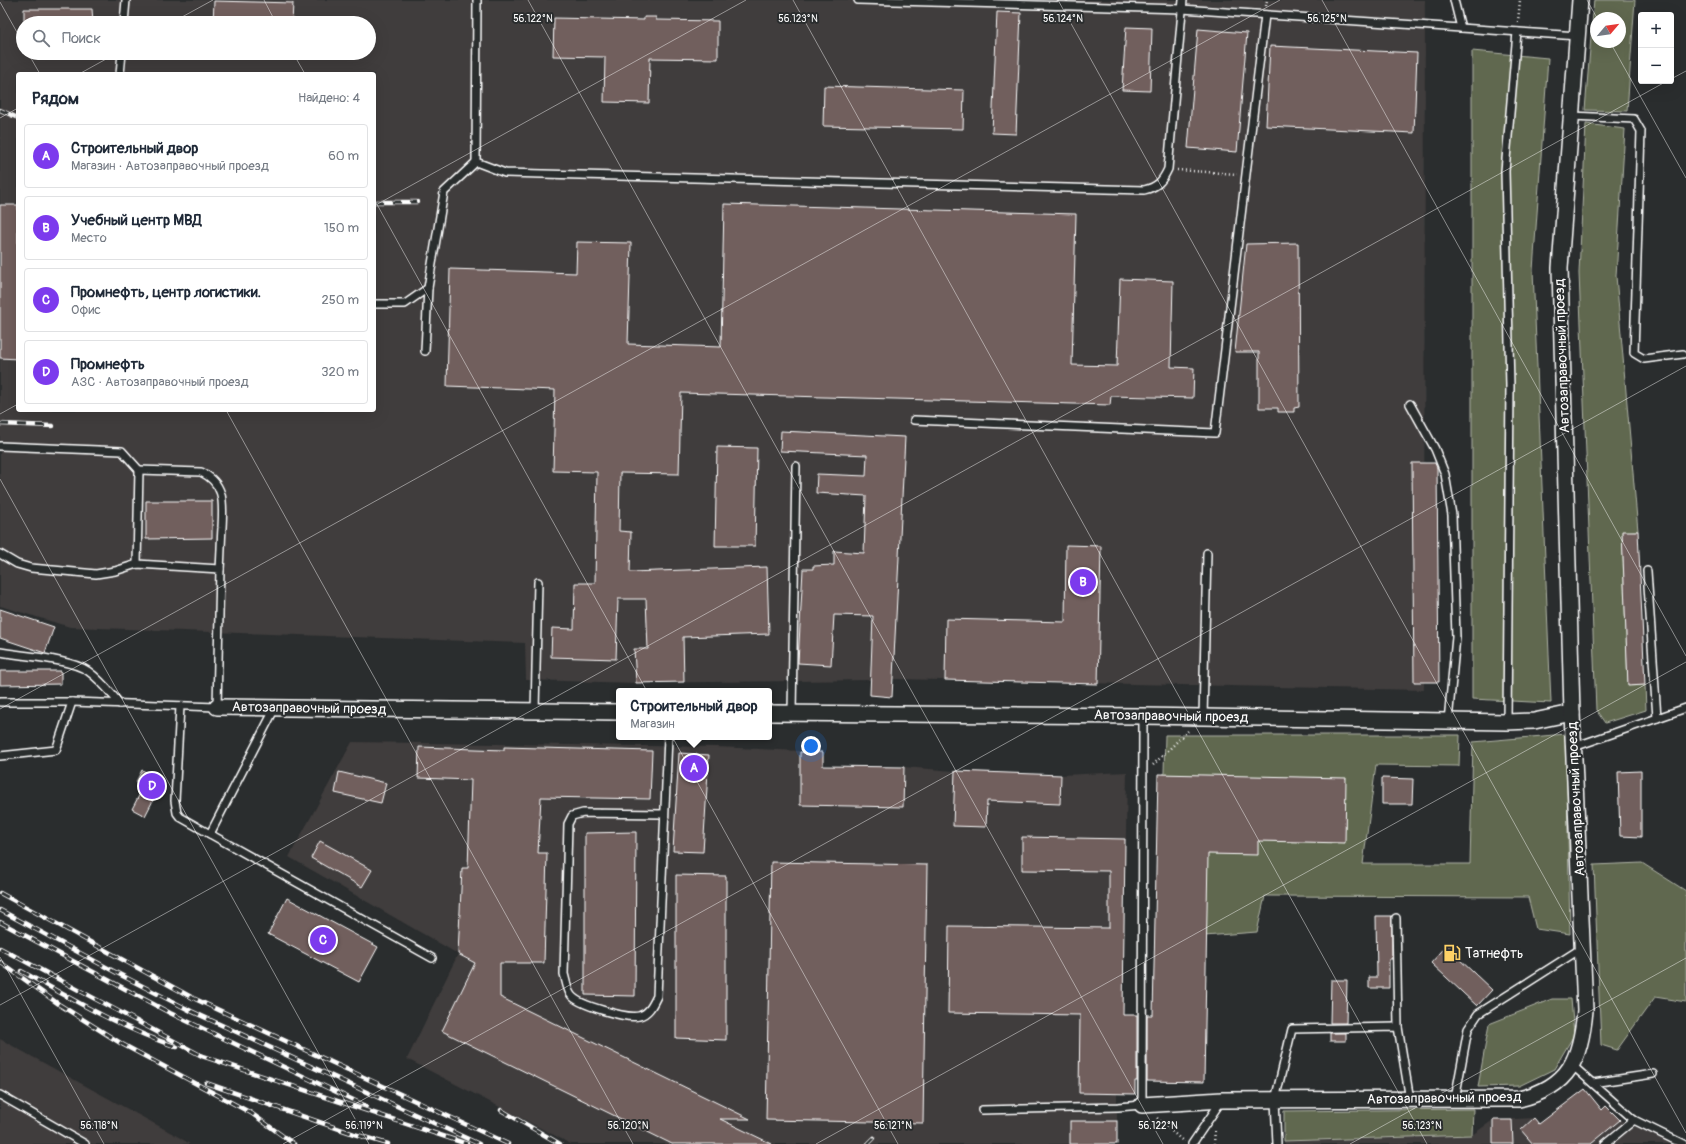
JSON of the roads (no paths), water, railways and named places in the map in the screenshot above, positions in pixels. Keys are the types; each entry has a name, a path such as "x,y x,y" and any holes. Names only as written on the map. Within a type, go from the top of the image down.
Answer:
{"street":[{"name":"Автозаправочный проезд","path":"1142,1105 1222,1100 1410,1100 1519,1098 1536,1095 1561,1079 1572,1065 1579,1051 1583,1035 1585,1010 1572,713 1560,268 1580,0"},
{"name":"Автозаправочный проезд","path":"217,707 616,712"},
{"name":"Автозаправочный проезд","path":"772,713 1143,716 1508,722 1534,721 1572,713"}],"lane":[{"path":"125,16 126,0"},
{"path":"425,351 428,288 444,192 476,162 478,0"},
{"path":"858,0 1182,9 1578,36"},
{"path":"476,162 505,173 1144,190 1154,187 1163,180 1168,169 1183,0"},
{"path":"1454,0 1462,28"},
{"path":"914,420 1214,433 1265,15"},
{"path":"1508,722 1510,386 1505,171 1517,32"},
{"path":"120,72 121,60"},
{"path":"1572,116 1634,118 1641,131 1634,353 1644,359 1683,354"},
{"path":"376,304 405,304 428,288"},
{"path":"1410,404 1436,449 1445,474 1452,515 1456,637 1448,721"},
{"path":"0,446 122,451 139,470 137,564"},
{"path":"792,713 796,466"},
{"path":"139,470 201,472 209,476 216,483 221,493 223,504 217,707"},
{"path":"1203,717 1207,553"},
{"path":"0,554 16,564 31,568 96,574 115,571 137,564 220,569"},
{"path":"1647,571 1657,718"},
{"path":"535,711 538,582"},
{"path":"0,652 72,663 87,670 104,684 120,704"},
{"name":"Автозаправочный проезд","path":"0,702 72,702 217,707"},
{"path":"0,756 56,750 72,702"},
{"path":"180,706 175,801 177,813 180,817 432,958"},
{"path":"210,834 275,708"},
{"path":"1574,747 1686,708"},
{"path":"982,1110 1118,1107 1142,1105 1143,716"},
{"path":"664,814 583,813 572,816 568,824 564,974 571,995 580,1002 626,1017 640,1016 650,1009 657,996 668,740"},
{"path":"1396,918 1398,1027 1410,1100"},
{"path":"1455,1099 1468,1029 1478,1014 1582,948"},
{"path":"1277,1144 1275,1100 1292,1029 1398,1027"},
{"path":"1572,1065 1634,1120 1681,1144"},
{"path":"1593,1083 1653,1074"},
{"path":"0,1095 85,1144"},
{"path":"1192,1144 1222,1100"},
{"path":"1605,1144 1634,1120"}],"railway":[{"path":"0,110 16,117"},
{"path":"376,202 417,202"},
{"path":"0,424 53,426"},
{"path":"0,893 193,998 508,1144"},
{"path":"0,910 191,1011 479,1144"},
{"path":"0,922 170,1013 366,1106"},
{"path":"0,948 202,1056 467,1144"},
{"path":"0,962 60,1005 122,1044 251,1113 294,1144"},
{"path":"21,971 78,1003 157,1040 177,1047"},
{"path":"206,1083 354,1134 388,1144"},
{"path":"501,1110 560,1144"},
{"path":"868,1144 874,1138"}],"place":[{"name":"Учебный центр МВД","path":"1083,582"},
{"name":"Строительный двор","path":"694,768"},
{"name":"Промнефть","path":"152,786"},
{"name":"Промнефть, центр логистики.","path":"323,940"},
{"name":"Татнефть","path":"1452,953"}]}
